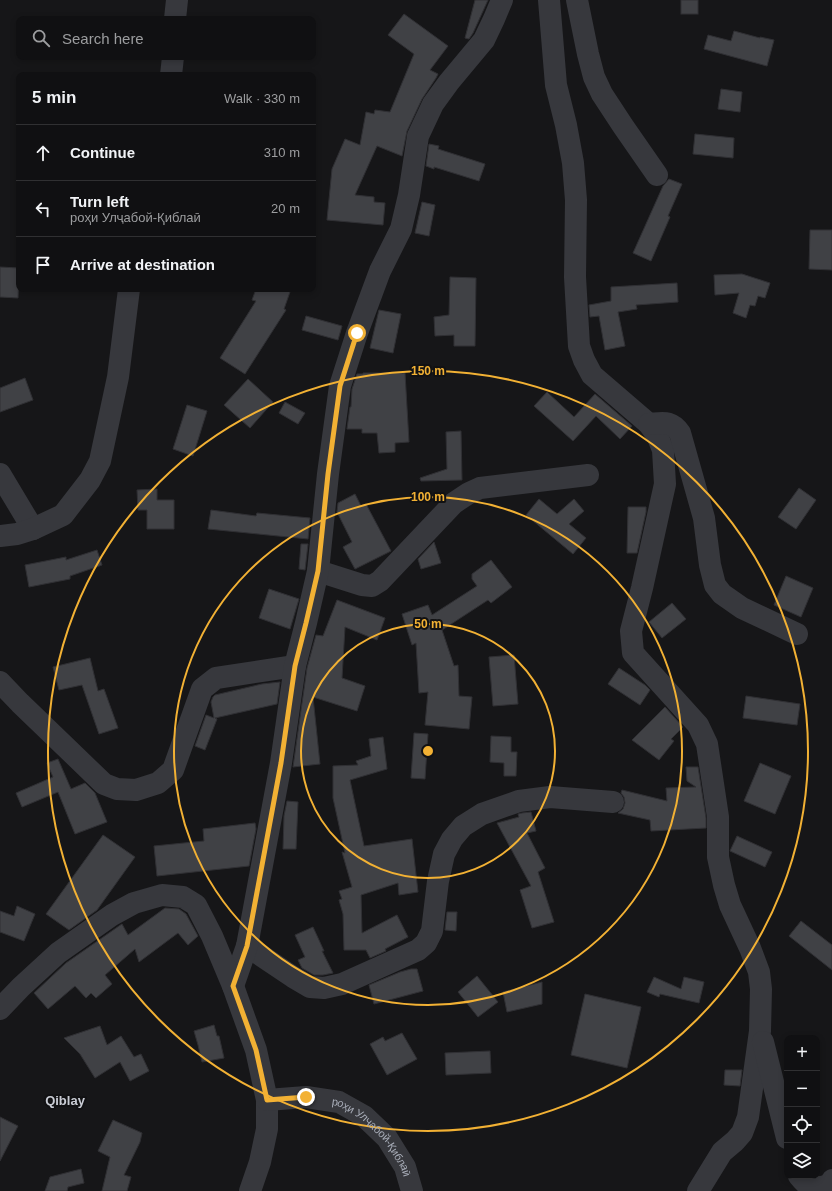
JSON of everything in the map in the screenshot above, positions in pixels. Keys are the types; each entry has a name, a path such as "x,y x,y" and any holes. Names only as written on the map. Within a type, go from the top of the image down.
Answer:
{"street":[{"path":"175,16 177,0"},
{"path":"233,986 247,946 281,763 295,666 318,571 328,474 340,386 357,333 380,271 401,229 409,195 418,136 433,104 484,40 502,0"},
{"path":"549,0 556,85 566,125 573,163 576,192 576,277 579,346 592,375 649,424 663,450 665,484 631,630 633,653 698,725 707,744 718,817 718,857 730,905 750,948 759,972 761,989 760,1031 748,1117 742,1133 722,1152 698,1191"},
{"path":"577,0 594,77 606,101 656,176"},
{"path":"171,72 173,60"},
{"path":"0,536 17,534 33,529 63,515 90,480 100,461 118,377 129,292"},
{"path":"649,424 668,423 675,426 680,432 704,518 710,565 715,586 722,594 742,608 797,634"},
{"path":"0,474 33,529"},
{"path":"318,571 362,585 372,586 380,581 454,503 469,492 480,488 588,475"},
{"path":"0,682 104,784 117,789 136,790 158,783 172,770 202,689 216,678 295,666"},
{"path":"247,946 310,987 324,988 342,984 418,950 426,943 432,931 438,881 444,854 452,839 463,826 482,814 519,801 550,798 613,802"},
{"path":"0,1009 21,987 58,954 112,916 134,903 162,896 183,897 196,905 212,936 233,986 256,1050 267,1100 267,1129 260,1162 250,1191"},
{"path":"760,1031 784,1126"},
{"name":"роҳи Улҷабой-Қиблаӣ","path":"267,1100 306,1097 339,1102 364,1116 387,1138 405,1168 412,1191"},
{"path":"802,1179 806,1184 816,1188 830,1185 832,1180"}],"building":[{"path":"475,0 488,0 469,39 465,38"},
{"path":"681,0 698,0 698,14 681,14"},
{"path":"404,14 448,46 430,70 438,74 422,99 407,131 402,156 377,146 355,195 374,197 374,202 385,203 383,225 327,220 332,169 345,139 360,145 366,112 374,114 375,110 390,112 414,54 388,35"},
{"path":"734,31 774,40 767,66 704,49 708,35 731,41"},
{"path":"721,89 742,92 740,112 718,109"},
{"path":"695,134 734,138 733,158 693,154"},
{"path":"429,144 439,146 438,149 485,164 479,181 434,167 434,169 426,166"},
{"path":"669,179 682,184 651,261 633,253 663,186"},
{"path":"422,202 435,205 429,236 415,233"},
{"path":"810,230 832,230 832,270 809,269"},
{"path":"0,267 16,268 16,292 18,292 18,298 0,297"},
{"path":"742,274 770,283 765,298 758,296 755,306 750,305 746,318 733,313 739,293 715,295 714,275"},
{"path":"450,277 476,278 475,346 454,346 454,335 435,336 434,317 449,315"},
{"path":"677,283 678,302 636,305 637,309 618,312 625,346 605,350 599,316 590,317 589,305 611,301 611,287"},
{"path":"255,292 290,292 284,309 286,310 245,374 220,358 256,301 252,300"},
{"path":"379,310 401,314 393,353 370,348"},
{"path":"306,316 342,326 338,340 302,330"},
{"path":"405,373 409,442 395,443 395,452 379,453 377,433 362,433 362,429 347,429 351,407 352,389 357,374"},
{"path":"25,378 33,400 0,412 0,388"},
{"path":"248,379 273,402 250,428 224,405"},
{"path":"547,392 574,417 595,394 632,426 620,439 596,416 573,441 534,406"},
{"path":"285,402 305,413 298,424 279,413"},
{"path":"187,405 207,411 193,456 173,449"},
{"path":"461,431 462,480 421,481 420,478 447,469 446,432"},
{"path":"799,488 816,500 796,529 778,517"},
{"path":"157,489 157,500 174,500 174,529 147,529 147,510 138,510 137,490"},
{"path":"355,494 361,506 366,504 391,551 355,569 343,547 352,542 337,512 338,503"},
{"path":"539,499 557,514 574,499 584,511 569,524 586,538 573,554 526,515"},
{"path":"628,507 646,507 637,553 627,553"},
{"path":"211,510 256,516 257,513 310,518 308,539 208,529"},
{"path":"434,542 441,563 421,569 418,559"},
{"path":"301,544 308,544 305,570 299,569"},
{"path":"97,550 102,565 70,576 70,579 29,587 25,565 66,557 66,560"},
{"path":"491,560 512,587 491,603 488,600 442,630 454,666 458,665 459,696 472,697 469,729 425,725 428,692 419,693 416,643 412,645 402,614 428,605 432,615 477,586 472,579 472,574"},
{"path":"786,576 813,588 801,617 774,605"},
{"path":"269,589 299,599 290,629 259,618"},
{"path":"337,600 385,618 377,640 345,627 342,678 365,686 357,711 313,697 320,764 293,767 307,668 316,635 323,636"},
{"path":"672,603 686,619 662,638 649,622"},
{"path":"514,655 518,704 493,706 489,657"},
{"path":"90,658 98,691 104,689 118,728 99,734 82,685 59,690 53,667"},
{"path":"619,668 650,690 640,705 608,684"},
{"path":"280,682 277,704 215,718 217,719 205,750 195,746 206,715 214,718 211,702 215,695 262,684"},
{"path":"746,696 800,704 797,725 743,718"},
{"path":"665,707 683,727 671,739 674,741 659,760 632,740"},
{"path":"414,733 428,734 425,779 411,778"},
{"path":"491,736 511,737 511,752 517,752 516,776 504,776 504,763 490,762"},
{"path":"383,737 387,769 350,780 364,846 412,839 418,892 399,895 398,883 361,895 362,933 397,915 408,937 385,949 386,951 370,958 366,950 344,950 343,914 339,900 342,899 339,891 352,887 342,852 345,853 333,798 333,766 358,765 356,761 371,756 369,739"},
{"path":"58,759 71,789 85,783 95,793 107,822 75,834 58,792 22,807 16,793 53,777 47,763"},
{"path":"760,763 791,776 775,814 744,801"},
{"path":"686,767 698,767 706,818 706,828 651,831 650,820 618,813 623,809 625,803 624,797 621,793 622,790 667,801 666,788 696,787 687,781"},
{"path":"287,801 298,802 296,849 283,849 284,816"},
{"path":"531,812 536,831 527,833 545,868 538,872 554,922 532,928 520,890 531,886 497,823 519,817 518,814"},
{"path":"255,823 256,829 249,866 157,876 154,846 204,841 203,829"},
{"path":"103,835 135,857 97,910 69,930 46,914"},
{"path":"737,836 772,852 765,867 730,851"},
{"path":"17,906 35,914 24,941 0,932 0,911 14,916"},
{"path":"165,908 179,909 186,914 198,936 188,945 178,933 139,962 135,949 105,975 112,984 96,998 91,993 86,998 75,986 48,1009 34,993 66,963 122,924 128,935"},
{"path":"447,912 457,912 456,931 445,930"},
{"path":"801,921 832,945 832,970 789,936"},
{"path":"313,927 324,951 322,951 333,973 314,975 302,968 298,960 305,957 295,935"},
{"path":"411,969 417,969 423,991 374,1004 369,985"},
{"path":"477,976 498,1002 478,1017 458,992"},
{"path":"654,977 681,989 684,977 704,982 699,1003 660,994 659,997 647,992"},
{"path":"542,982 542,1004 507,1012 503,992"},
{"path":"585,994 641,1007 627,1068 571,1055"},
{"path":"214,1025 217,1036 219,1036 224,1058 202,1062 194,1031"},
{"path":"100,1026 107,1045 121,1036 134,1057 141,1054 149,1071 130,1081 120,1062 95,1078 80,1054 64,1038"},
{"path":"402,1033 417,1059 387,1075 370,1044 383,1037 385,1041"},
{"path":"490,1051 491,1073 446,1075 445,1053"},
{"path":"725,1070 742,1070 740,1086 724,1085"},
{"path":"0,1117 18,1126 0,1161"},
{"path":"113,1120 142,1133 140,1142 124,1175 131,1177 127,1191 102,1191 110,1157 98,1151"},
{"path":"81,1169 84,1183 68,1187 67,1191 45,1191 50,1177"}],"district":[{"name":"Qiblay","path":"65,1100"}],"route":[{"path":"306,1097 267,1100 256,1050 233,986 247,946 281,763 295,666 318,571 328,474 340,386 357,333"}]}
